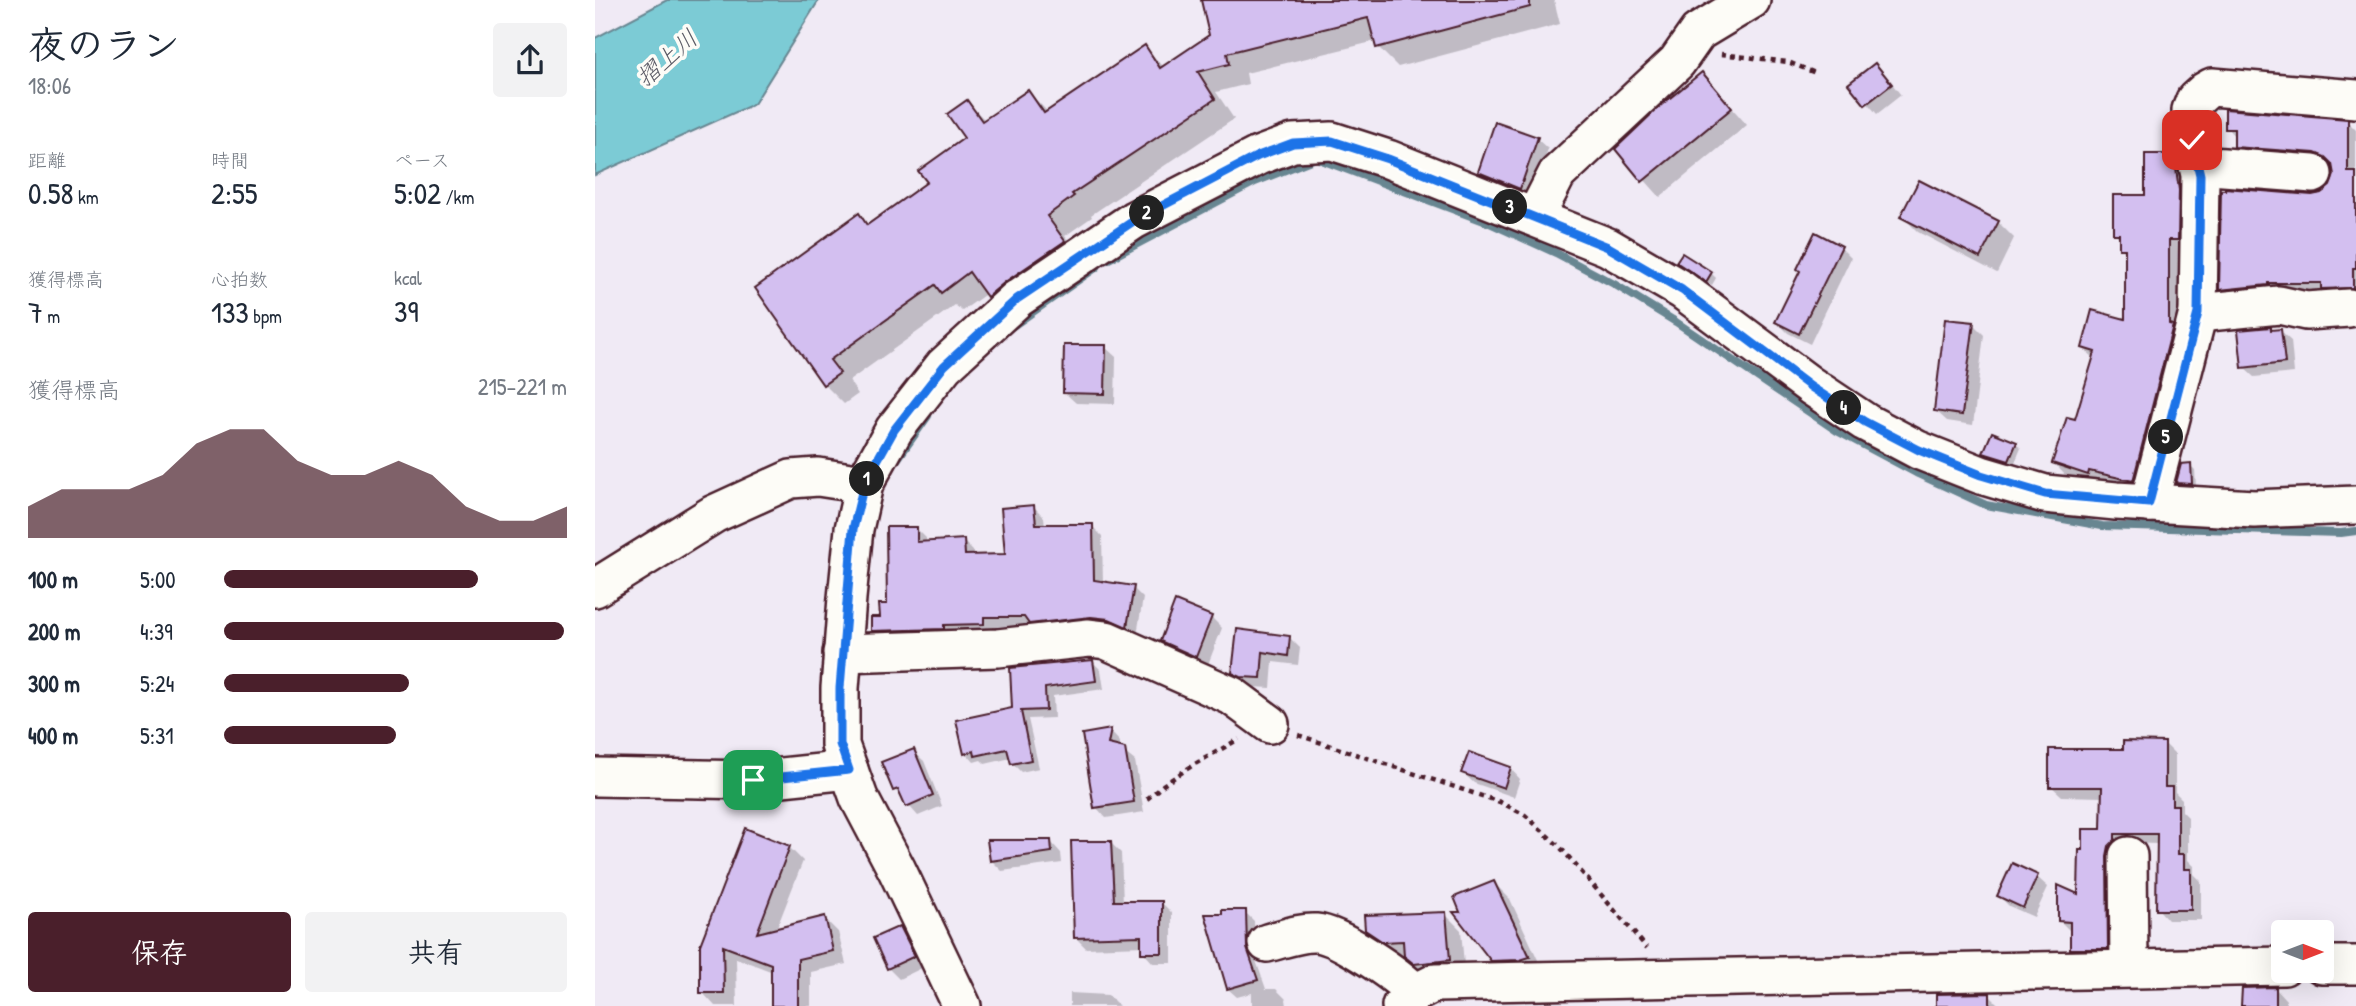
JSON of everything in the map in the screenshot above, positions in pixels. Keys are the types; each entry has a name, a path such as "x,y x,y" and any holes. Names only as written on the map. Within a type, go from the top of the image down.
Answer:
{"street":[{"path":"1535,217 1557,174 1677,62 1698,32 1751,0"},
{"path":"2149,503 2198,313 2200,175 2192,140 2191,110 2195,100 2205,90 2212,88 2356,99"},
{"path":"962,1006 897,870 859,798 840,744 852,653 853,529 864,484 894,430 944,366 1017,299 1135,220 1258,156 1293,143 1332,141 1388,159 1608,247 1682,290 1811,387 1865,422 1919,450 1981,475 2045,494 2149,503 2254,509 2356,505"},
{"path":"2198,165 2313,174"},
{"path":"2198,313 2279,305 2306,311 2349,308"},
{"path":"595,588 714,514 791,479 818,477 864,484"},
{"path":"852,653 998,648 1089,638 1106,640 1232,696 1270,724"},
{"path":"595,778 753,780 849,770"},
{"path":"2128,856 2129,967"},
{"path":"1267,943 1306,933 1329,936 1401,978 1408,999 1435,983 1582,993 1666,978 2271,966"},
{"path":"2335,965 2356,965"}],"path":[{"path":"1691,42 1713,53 1788,62 1818,74"},
{"path":"1147,799 1195,764 1228,747 1249,732 1270,724 1366,759 1500,802 1525,815 1560,847 1643,941 1666,978"}],"water":[{"name":"摺上川","path":"667,0 819,0 754,104 595,175 595,38"}],"building":[{"path":"1201,0 1530,0 1530,7 1376,48 1368,18 1227,53 1229,64 1198,72 1215,99 1072,194 1074,196 1047,216 1065,241 987,297 969,272 941,293 935,285 830,360 840,373 823,385 755,288 859,213 867,225 927,182 918,171 964,138 947,114 967,100 982,121 1028,90 1044,113 1145,45 1160,68 1209,35"},
{"path":"1875,63 1892,84 1865,105 1848,84"},
{"path":"1702,72 1732,108 1642,182 1615,149 1659,107"},
{"path":"2225,109 2348,119 2348,172 2356,172 2356,268 2353,268 2353,288 2321,289 2321,283 2268,283 2219,290 2221,190 2225,188 2312,195 2321,193 2330,186 2334,175 2332,164 2315,153 2234,147 2234,129 2225,129"},
{"path":"1495,122 1538,137 1520,189 1478,172"},
{"path":"2145,154 2174,154 2179,190 2178,240 2169,240 2169,324 2173,325 2133,481 2089,471 2088,475 2052,463 2067,417 2075,419 2095,352 2082,348 2092,310 2125,319 2125,249 2119,249 2119,234 2113,234 2113,195 2145,195"},
{"path":"1919,180 1999,221 1980,258 1900,217"},
{"path":"1815,232 1842,246 1799,334 1775,322 1800,271 1797,269"},
{"path":"1682,253 1712,272 1706,282 1676,262"},
{"path":"1945,319 1974,322 1962,415 1934,411"},
{"path":"2271,327 2271,330 2281,329 2285,363 2242,368 2238,330"},
{"path":"1064,345 1106,345 1105,394 1063,393"},
{"path":"1992,432 2017,442 2009,461 1983,453"},
{"path":"2191,463 2192,484 2176,483 2181,464"},
{"path":"1034,505 1036,524 1093,524 1094,580 1134,586 1127,627 1109,619 1091,617 1029,624 1024,617 984,617 984,624 944,625 944,629 871,631 871,617 880,617 879,604 887,604 886,527 917,527 917,542 964,539 965,555 1005,554 1001,508"},
{"path":"1175,601 1212,616 1196,657 1160,641"},
{"path":"1237,629 1290,636 1288,656 1263,652 1261,678 1241,677 1232,673"},
{"path":"1093,660 1096,681 1045,688 1046,710 1021,711 1031,760 1011,764 1007,749 975,756 974,751 964,754 956,720 1012,708 1010,668"},
{"path":"1111,729 1108,744 1125,748 1134,802 1094,808 1082,734"},
{"path":"2123,741 2165,742 2165,787 2172,787 2172,805 2178,805 2178,854 2184,854 2184,869 2191,869 2191,910 2156,910 2157,834 2115,834 2107,856 2108,949 2070,949 2070,922 2058,921 2058,885 2078,894 2079,850 2083,850 2083,829 2101,829 2102,787 2049,787 2049,749 2123,749"},
{"path":"914,749 933,795 906,807 898,789 893,791 881,762"},
{"path":"1469,752 1511,767 1504,788 1461,773"},
{"path":"745,828 790,846 757,933 825,916 833,951 798,959 798,1006 771,1006 771,964 723,946 724,993 700,993 700,945"},
{"path":"987,840 1051,840 1052,852 990,861"},
{"path":"1071,841 1111,841 1114,901 1162,901 1162,953 1141,953 1141,936 1074,938"},
{"path":"2012,863 2038,875 2023,908 1997,896"},
{"path":"1494,881 1530,957 1491,961 1453,912 1460,912 1454,897"},
{"path":"1222,910 1246,910 1247,948 1258,980 1227,989 1205,914 1222,914"},
{"path":"1446,912 1450,960 1414,964 1404,956 1403,941 1383,942 1365,930 1364,915"},
{"path":"900,926 915,956 887,969 873,938"},
{"path":"2276,987 2276,1006 2241,1006 2242,988"},
{"path":"1990,993 1990,1006 1936,1006 1936,994"}],"waterway":[{"path":"1107,260 1255,182 1316,158 1492,224 1556,253 1676,322 1837,431 1916,473 1986,505 2102,526 2341,533 2356,531"},
{"path":"1013,326 1097,267"},
{"path":"897,460 928,416"}],"route":[{"path":"753,780 849,770 840,744 840,688 853,529 864,484 894,430 944,366 1017,299 1135,220 1258,156 1293,143 1332,141 1388,159 1608,247 1682,290 1811,387 1865,422 1919,450 1981,475 2045,494 2149,503 2198,313 2200,175 2192,140"}]}
